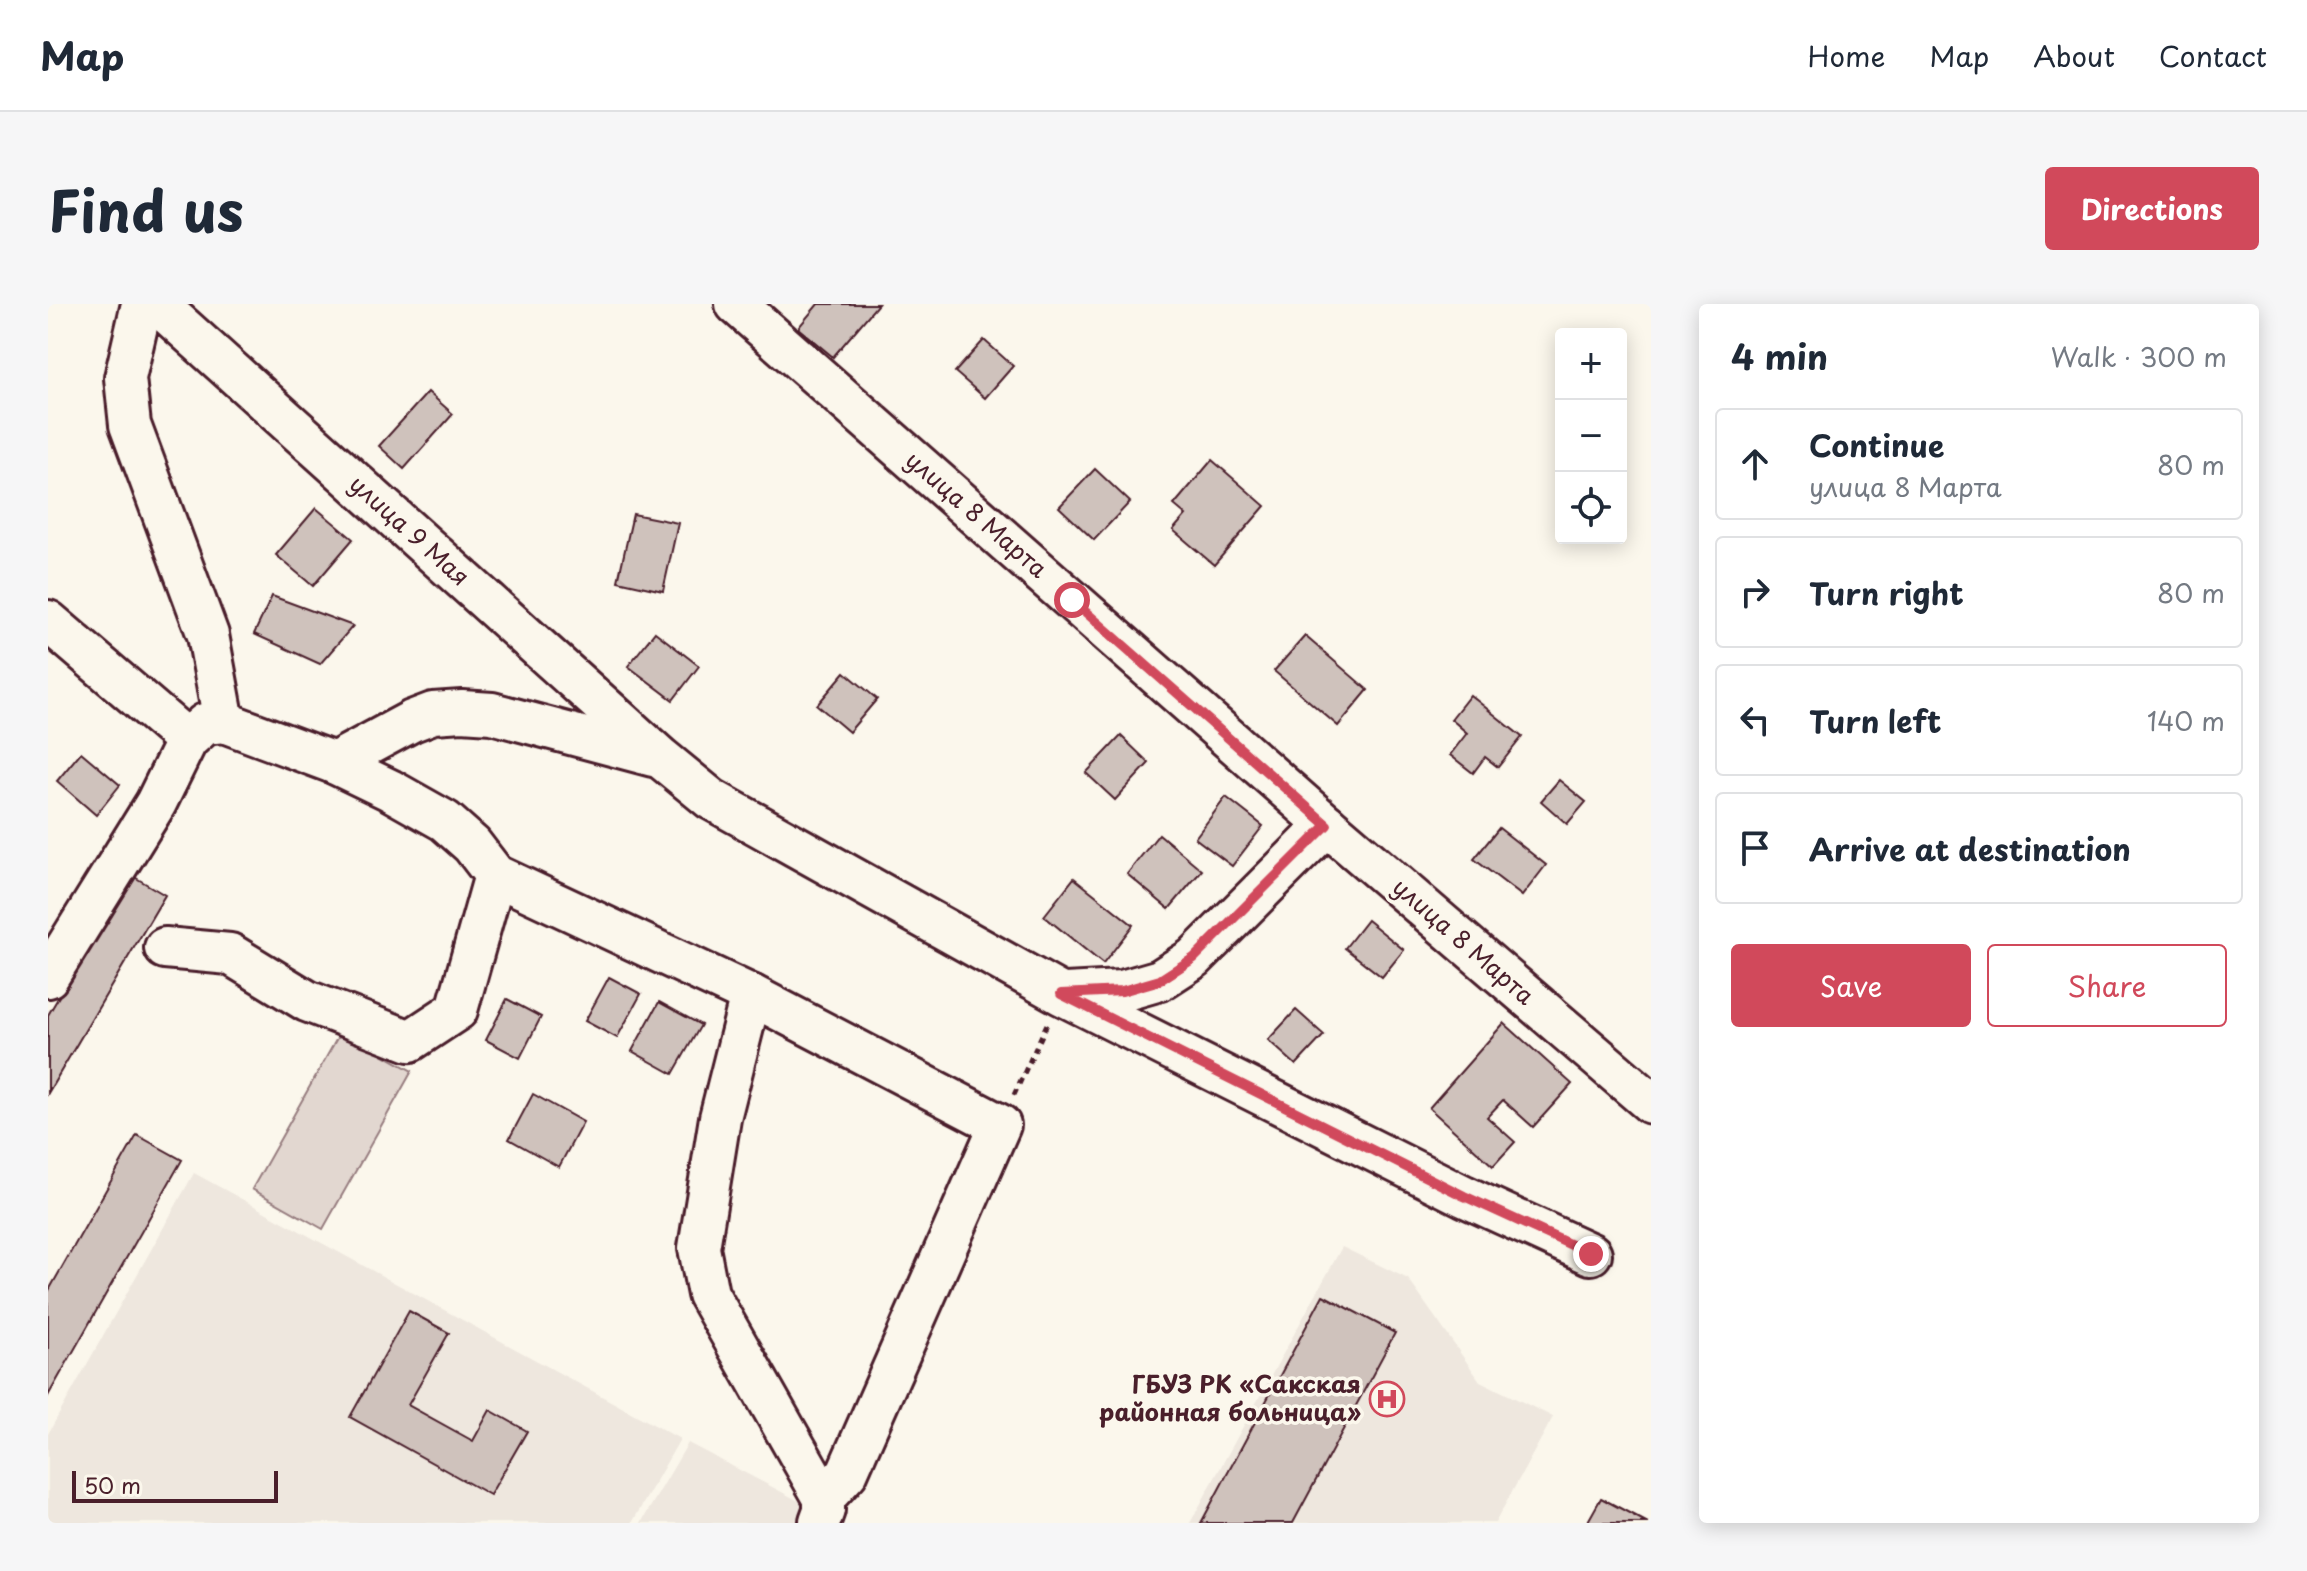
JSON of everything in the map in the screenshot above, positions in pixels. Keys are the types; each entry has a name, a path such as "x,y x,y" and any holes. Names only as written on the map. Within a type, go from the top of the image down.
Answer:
{"street":[{"path":"142,304 125,378 130,425 208,635 224,722"},
{"name":"улица 9 Мая","path":"157,304 661,758 711,799 1061,994 1464,1196 1591,1254"},
{"name":"улица 8 Марта","path":"736,304 1327,825 1651,1103"},
{"path":"48,621 187,740"},
{"path":"334,763 412,721 433,713 462,711 492,713 661,758"},
{"path":"48,977 156,803 187,740 205,724 224,722 334,763 390,790 445,821 472,845 495,875 751,995 1000,1125 847,1473 821,1510 708,1294 699,1248 720,1118 751,995"},
{"path":"1061,994 1122,991 1160,980 1194,958 1327,825"},
{"path":"165,948 230,954 307,1001 410,1041 457,1010 495,875"}],"path":[{"path":"1000,1125 1061,994"}],"shaded area":[{"path":"341,1031 412,1071 323,1229 252,1189"},
{"path":"194,1173 680,1439 632,1523 48,1523 48,1434"},
{"name":"ГБУЗ РК «Сакская районная больница»","path":"1342,1247 1408,1279 1480,1381 1553,1417 1495,1523 1190,1523"},
{"path":"688,1443 841,1523 641,1523"}],"building":[{"path":"818,304 878,304 833,357 798,328"},
{"path":"984,340 1013,366 985,398 955,372"},
{"path":"428,392 453,414 404,469 379,446"},
{"path":"1212,460 1265,506 1214,565 1173,530 1186,515 1174,505"},
{"path":"1095,469 1130,502 1094,540 1059,507"},
{"path":"316,508 353,539 313,586 276,555"},
{"path":"633,514 678,523 663,591 618,581"},
{"path":"272,596 353,626 320,664 254,634"},
{"path":"655,632 699,666 673,700 628,666"},
{"path":"1305,636 1368,690 1338,726 1274,671"},
{"path":"845,672 877,699 849,732 817,705"},
{"path":"1470,695 1522,737 1498,767 1485,757 1473,773 1450,755 1467,733 1451,719"},
{"path":"1121,736 1149,763 1115,800 1086,773"},
{"path":"81,752 120,785 96,815 57,781"},
{"path":"1559,780 1586,802 1567,824 1541,801"},
{"path":"1226,797 1263,826 1232,866 1195,838"},
{"path":"1499,828 1546,865 1522,896 1474,859"},
{"path":"1159,834 1202,870 1169,909 1127,874"},
{"path":"131,875 165,895 48,1093 48,1015"},
{"path":"1074,878 1133,925 1103,964 1044,916"},
{"path":"1367,920 1404,950 1382,977 1345,948"},
{"path":"609,977 641,994 617,1038 585,1021"},
{"path":"507,999 541,1017 520,1058 486,1040"},
{"path":"659,1002 701,1025 673,1074 632,1051"},
{"path":"1296,1010 1324,1035 1296,1065 1268,1040"},
{"path":"1504,1023 1572,1084 1533,1127 1503,1100 1487,1117 1515,1142 1493,1166 1429,1108"},
{"path":"533,1094 583,1122 559,1167 509,1139"},
{"path":"137,1135 182,1160 48,1396 48,1292"},
{"path":"1323,1295 1395,1333 1293,1523 1201,1523"},
{"path":"409,1311 449,1333 408,1405 473,1441 490,1410 527,1431 490,1495 350,1417"},
{"path":"1601,1498 1648,1523 1587,1523"}],"place":[{"name":"ГБУЗ РК «Сакская районная больница»","path":"1387,1399"}],"route":[{"path":"1072,600 1327,825 1194,958 1160,980 1122,991 1061,994 1464,1196 1591,1254"}]}
